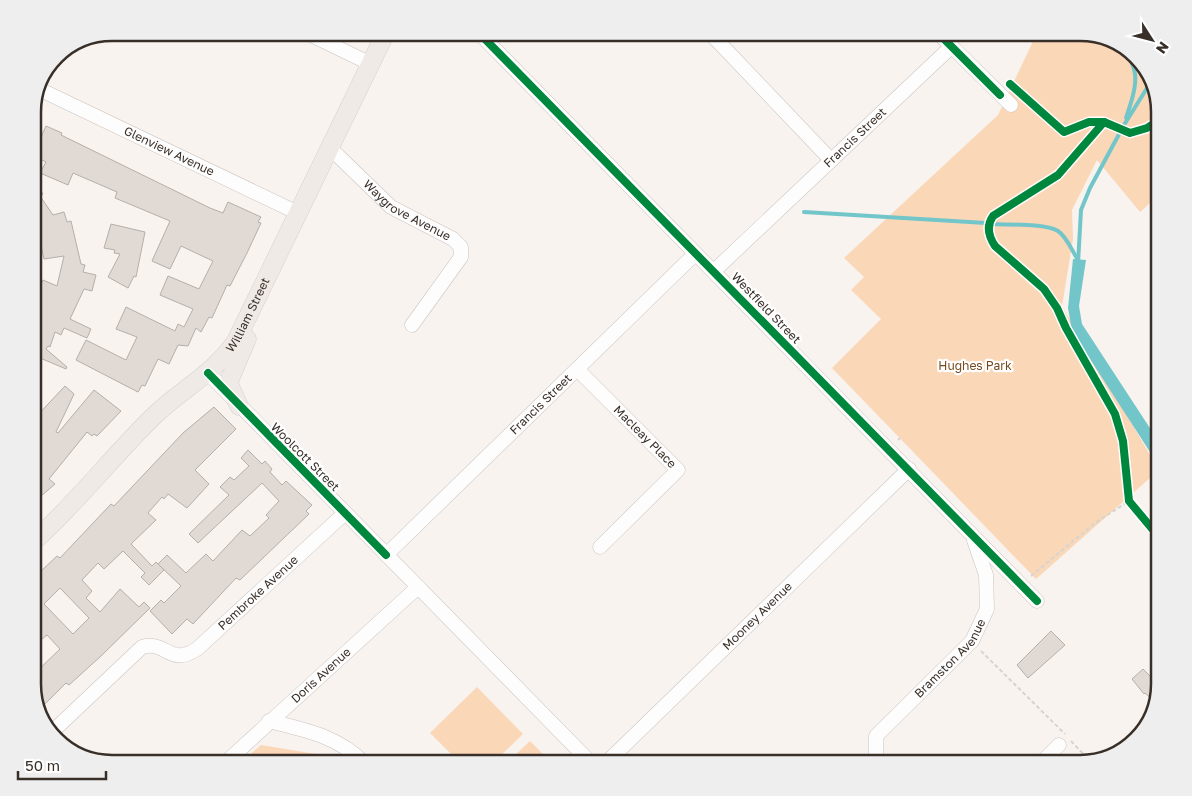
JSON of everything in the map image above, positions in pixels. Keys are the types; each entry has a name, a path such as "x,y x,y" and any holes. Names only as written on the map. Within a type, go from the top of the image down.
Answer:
{"main road":[{"name":"William Street","path":"41,535 70,508 156,414 208,373 236,341 382,41"},
{"path":"239,406 230,384 230,379 261,309 260,294"}],"street":[{"path":"324,41 371,64"},
{"name":"Westfield Street","path":"487,41 695,254 714,270 1037,601"},
{"path":"718,41 831,160"},
{"path":"945,41 1011,105"},
{"name":"Francis Street","path":"714,270 951,47"},
{"name":"Glenview Avenue","path":"45,92 298,213"},
{"name":"Waygrove Avenue","path":"330,148 391,207 458,242 461,247 461,258 412,325"},
{"name":"Francis Street","path":"386,555 695,254"},
{"name":"Macleay Place","path":"577,369 678,470 600,547"},
{"name":"Woolcott Street","path":"208,373 583,755"},
{"name":"Mooney Avenue","path":"615,755 909,469"},
{"name":"Pembroke Avenue","path":"57,728 142,647 158,646 176,656 186,656 197,650 345,513"},
{"name":"Bramston Avenue","path":"876,755 876,736 972,641 986,609 986,575 973,537"},
{"name":"Doris Avenue","path":"234,755 418,587"},
{"path":"269,722 332,738 355,755"},
{"path":"1049,755 1059,745"}],"path":[{"path":"1021,584 1095,524 1131,504 1129,492"},
{"path":"978,647 1083,754"}],"green space":[{"name":"Hughes Park","path":"1033,41 1089,42 1102,45 1119,53 1127,60 1127,65 1132,65 1139,73 1149,99 1151,113 1151,202 1140,212 1097,160 1072,210 1073,239 1062,306 1151,456 1151,477 1036,579 832,368 881,319 851,290 864,277 844,258 998,115"},
{"path":"477,687 523,734 501,755 452,755 430,733"},
{"path":"530,741 544,755 515,755"},
{"path":"261,745 322,755 249,755"}],"water":[{"path":"1073,259 1086,260 1079,306 1082,324 1151,430 1151,454 1072,331 1068,308"}],"building":[{"path":"46,126 210,208 223,213 228,202 261,217 258,222 261,223 247,253 230,286 227,285 212,318 209,317 201,332 196,328 188,346 178,345 169,364 158,359 145,386 142,385 138,392 76,360 86,340 126,360 137,337 116,329 126,307 175,331 178,324 184,327 193,309 160,295 168,276 199,289 213,261 181,246 170,269 152,261 170,221 115,198 117,192 73,173 68,185 41,173 46,162 41,160 41,137"},
{"path":"41,197 53,215 64,212 67,222 71,221 81,264 85,265 83,272 96,275 92,291 84,289 70,319 91,329 87,338 64,328 61,335 55,332 50,347 48,346 46,349 67,367 66,369 41,358 41,285 43,280 57,286 64,256 44,259 41,245"},
{"path":"111,224 145,232 136,277 134,276 128,288 108,277 120,254 114,253 115,250 104,248"},
{"path":"65,386 74,394 56,432 58,433 94,390 121,411 97,436 94,434 92,436 87,432 49,479 55,484 41,496 41,412"},
{"path":"214,407 236,429 195,470 209,484 187,508 168,494 164,499 162,497 148,513 156,520 131,544 152,566 156,562 164,570 149,585 141,577 145,573 123,551 104,569 98,563 82,580 92,591 86,598 100,612 120,589 139,607 144,602 150,608 101,656 69,685 66,683 45,704 41,688 41,667 60,649 47,635 41,640 41,571 57,556 60,558 111,504 114,506 183,433","holes":["60,588 89,618 73,634 44,604"]},
{"path":"248,450 262,464 265,461 272,469 270,472 282,485 286,481 312,505 306,511 309,514 240,580 236,578 193,624 187,619 172,634 150,611 161,600 164,603 181,586 158,564 167,555 186,573 206,554 213,561 242,530 250,536 269,518 266,515 279,501 262,483 198,543 189,534 229,495 220,487 230,477 234,480 249,466 241,458"},
{"path":"1051,631 1065,645 1028,678 1017,665"},
{"path":"1143,669 1151,677 1149,697 1144,694 1132,679"}],"waterway":[{"path":"1126,118 1135,87 1133,66"},
{"path":"1078,264 1081,210 1090,188 1124,125 1146,89"},
{"path":"804,212 986,223"},
{"path":"991,224 1052,228 1064,237 1078,260"}],"cycle path":[{"path":"487,41 1037,601"},
{"path":"946,41 1000,95"},
{"path":"1010,84 1064,132 1089,122 1104,122"},
{"path":"1151,125 1130,133 1104,122 1058,175 993,216 989,228 991,239 995,246 1044,289 1057,308 1066,328 1115,414 1123,441 1129,501 1151,527"},
{"path":"208,373 386,555"}]}
